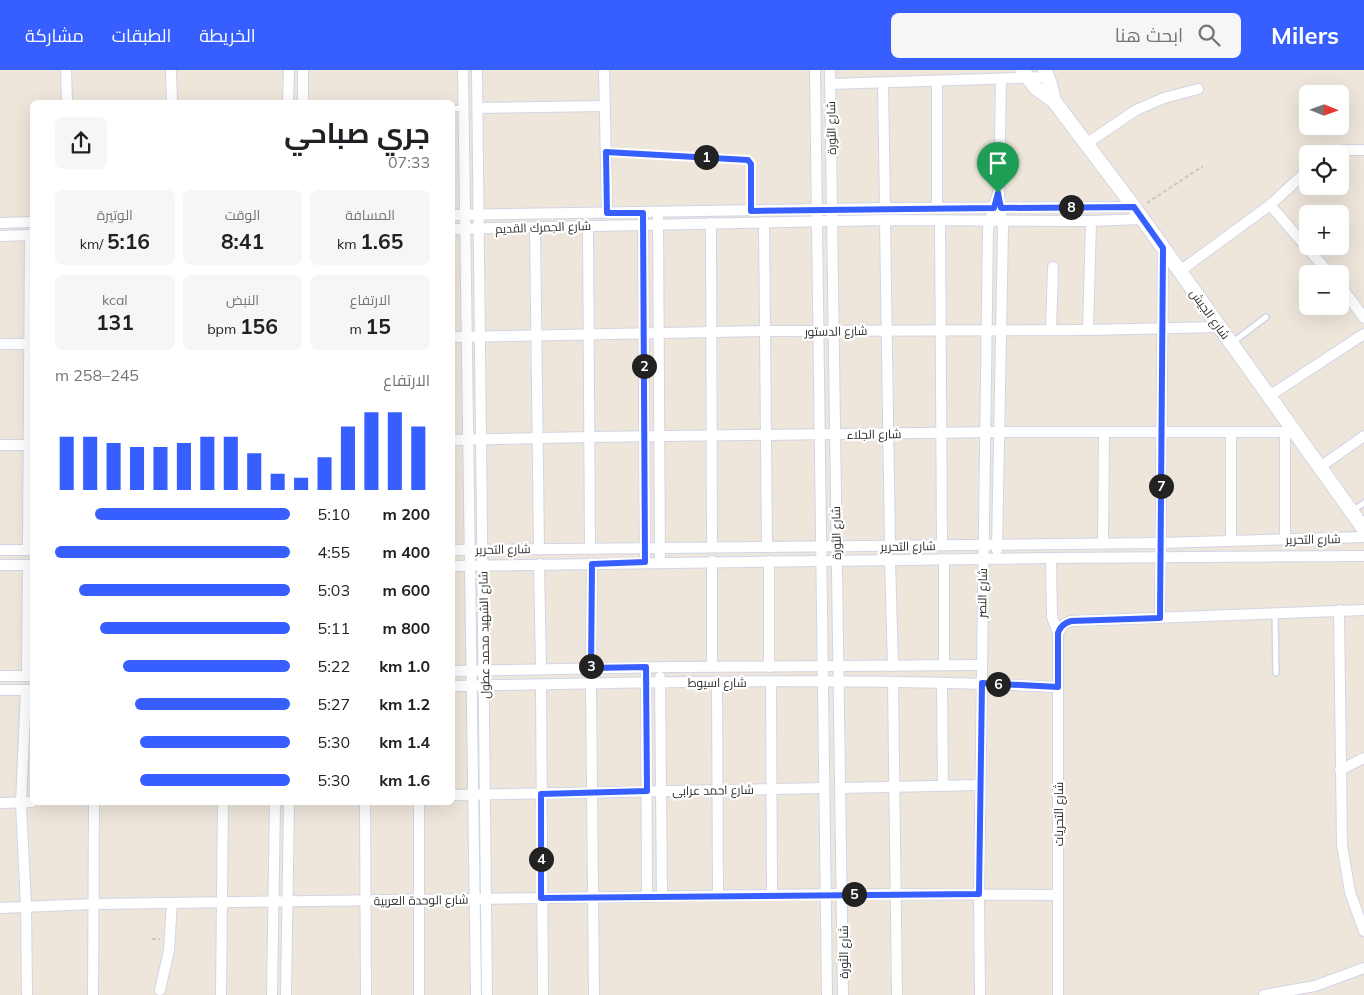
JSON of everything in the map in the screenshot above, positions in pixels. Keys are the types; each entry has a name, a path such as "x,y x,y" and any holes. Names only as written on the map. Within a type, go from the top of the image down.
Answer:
{"main road":[{"path":"1046,73 1054,101"},
{"path":"1025,74 1040,92 1054,101"},
{"name":"شارع الجيش","path":"1054,101 1138,212 1269,396 1290,432 1320,467 1364,529"}],"street":[{"path":"66,70 67,100"},
{"path":"171,70 172,100"},
{"path":"288,100 289,70"},
{"path":"303,70 303,100"},
{"name":"شارع الشهيد محمد عطول","path":"462,70 458,108 465,214 476,995"},
{"name":"شارع الشهيد محمد عطول","path":"478,70 487,995"},
{"path":"604,70 607,213"},
{"name":"شارع الثورة","path":"815,70 827,995"},
{"name":"شارع الثورة","path":"830,70 843,995"},
{"path":"830,84 1001,79 1025,74 1046,73"},
{"name":"شارع النصر","path":"996,558 1002,220 997,208 1001,79"},
{"path":"937,81 937,208"},
{"path":"883,83 885,208"},
{"path":"1086,144 1136,110 1164,98 1198,89"},
{"path":"478,108 605,106"},
{"path":"1349,150 1364,150"},
{"path":"1180,271 1270,205 1299,178"},
{"path":"1270,205 1322,265"},
{"name":"شارع الجمرك القديم","path":"455,215 885,208 997,208 1138,212"},
{"name":"شارع النصر","path":"980,995 980,785 988,228 989,220 997,208"},
{"path":"658,212 660,562"},
{"name":"شارع الجمرك القديم","path":"455,229 885,220 1091,221 1138,212"},
{"path":"643,213 645,562"},
{"path":"885,220 890,546"},
{"path":"940,221 942,545"},
{"path":"1088,330 1091,221"},
{"path":"0,223 30,222"},
{"path":"764,222 768,547"},
{"path":"710,223 712,547"},
{"path":"588,226 590,548"},
{"path":"535,228 539,549"},
{"path":"0,236 30,235"},
{"path":"1160,618 1163,248"},
{"path":"1051,330 1053,267"},
{"path":"1349,297 1364,318"},
{"name":"شارع الدستور","path":"455,337 887,330 1001,331 1220,328"},
{"path":"1269,396 1364,334"},
{"path":"0,344 30,344"},
{"name":"شارع الجلاء","path":"455,440 986,432 1290,432"},
{"path":"1103,544 1104,432"},
{"path":"1231,432 1231,541"},
{"path":"1285,539 1290,432"},
{"path":"1320,467 1364,436"},
{"path":"0,445 30,445 30,550 0,550"},
{"name":"شارع التحرير","path":"455,550 1103,544 1364,538"},
{"path":"14,550 14,565"},
{"name":"شارع التحرير","path":"455,566 1160,556 1364,556"},
{"name":"شارع التحريات","path":"1051,558 1052,617 1058,633 1058,995"},
{"path":"944,559 944,665"},
{"path":"890,560 892,666"},
{"path":"712,561 712,667"},
{"path":"769,561 769,667"},
{"path":"539,564 540,669"},
{"path":"591,668 592,564"},
{"path":"0,565 30,565 21,803 26,906 27,995"},
{"path":"1339,610 1340,770 1344,860 1350,892 1361,914 1364,931"},
{"path":"1058,633 1062,625 1071,621 1364,610"},
{"name":"شارع اسيوط","path":"455,671 646,667 982,665"},
{"path":"646,667 648,896"},
{"path":"660,667 662,896"},
{"path":"0,676 26,676"},
{"name":"شارع اسيوط","path":"455,686 660,682 893,682 982,683 1058,687"},
{"path":"717,682 718,895"},
{"path":"771,682 772,895"},
{"path":"893,682 897,995"},
{"path":"942,683 942,786"},
{"path":"541,684 543,995"},
{"path":"591,684 594,995"},
{"path":"0,690 26,690"},
{"path":"1340,770 1364,758"},
{"path":"841,788 980,785"},
{"name":"شارع احمد عرابى","path":"455,795 824,788"},
{"path":"0,803 30,802"},
{"path":"92,995 94,805"},
{"path":"221,995 223,805"},
{"path":"272,995 275,805"},
{"path":"286,995 289,805"},
{"path":"365,805 366,995"},
{"path":"419,805 419,995"},
{"name":"شارع الوحدة العربية","path":"0,908 93,904 419,901 718,895 1058,895"},
{"path":"160,990 169,950 172,903"},
{"path":"1264,995 1306,992 1364,968"}],"lane":[{"path":"606,152 748,160 751,164 751,211"},
{"path":"1232,344 1266,317"},
{"path":"1351,511 1364,503"},
{"path":"1275,613 1276,673"}],"path":[{"path":"1138,212 1202,166"}],"route":[{"path":"606,152 748,160 751,164 751,211 994,208 998,193 1001,208 1134,207 1163,248 1160,618 1066,622 1058,633 1058,687 982,683 979,894 541,898 541,794 647,791 646,667 591,668 592,564 645,562 643,213 607,213 606,152"}]}
